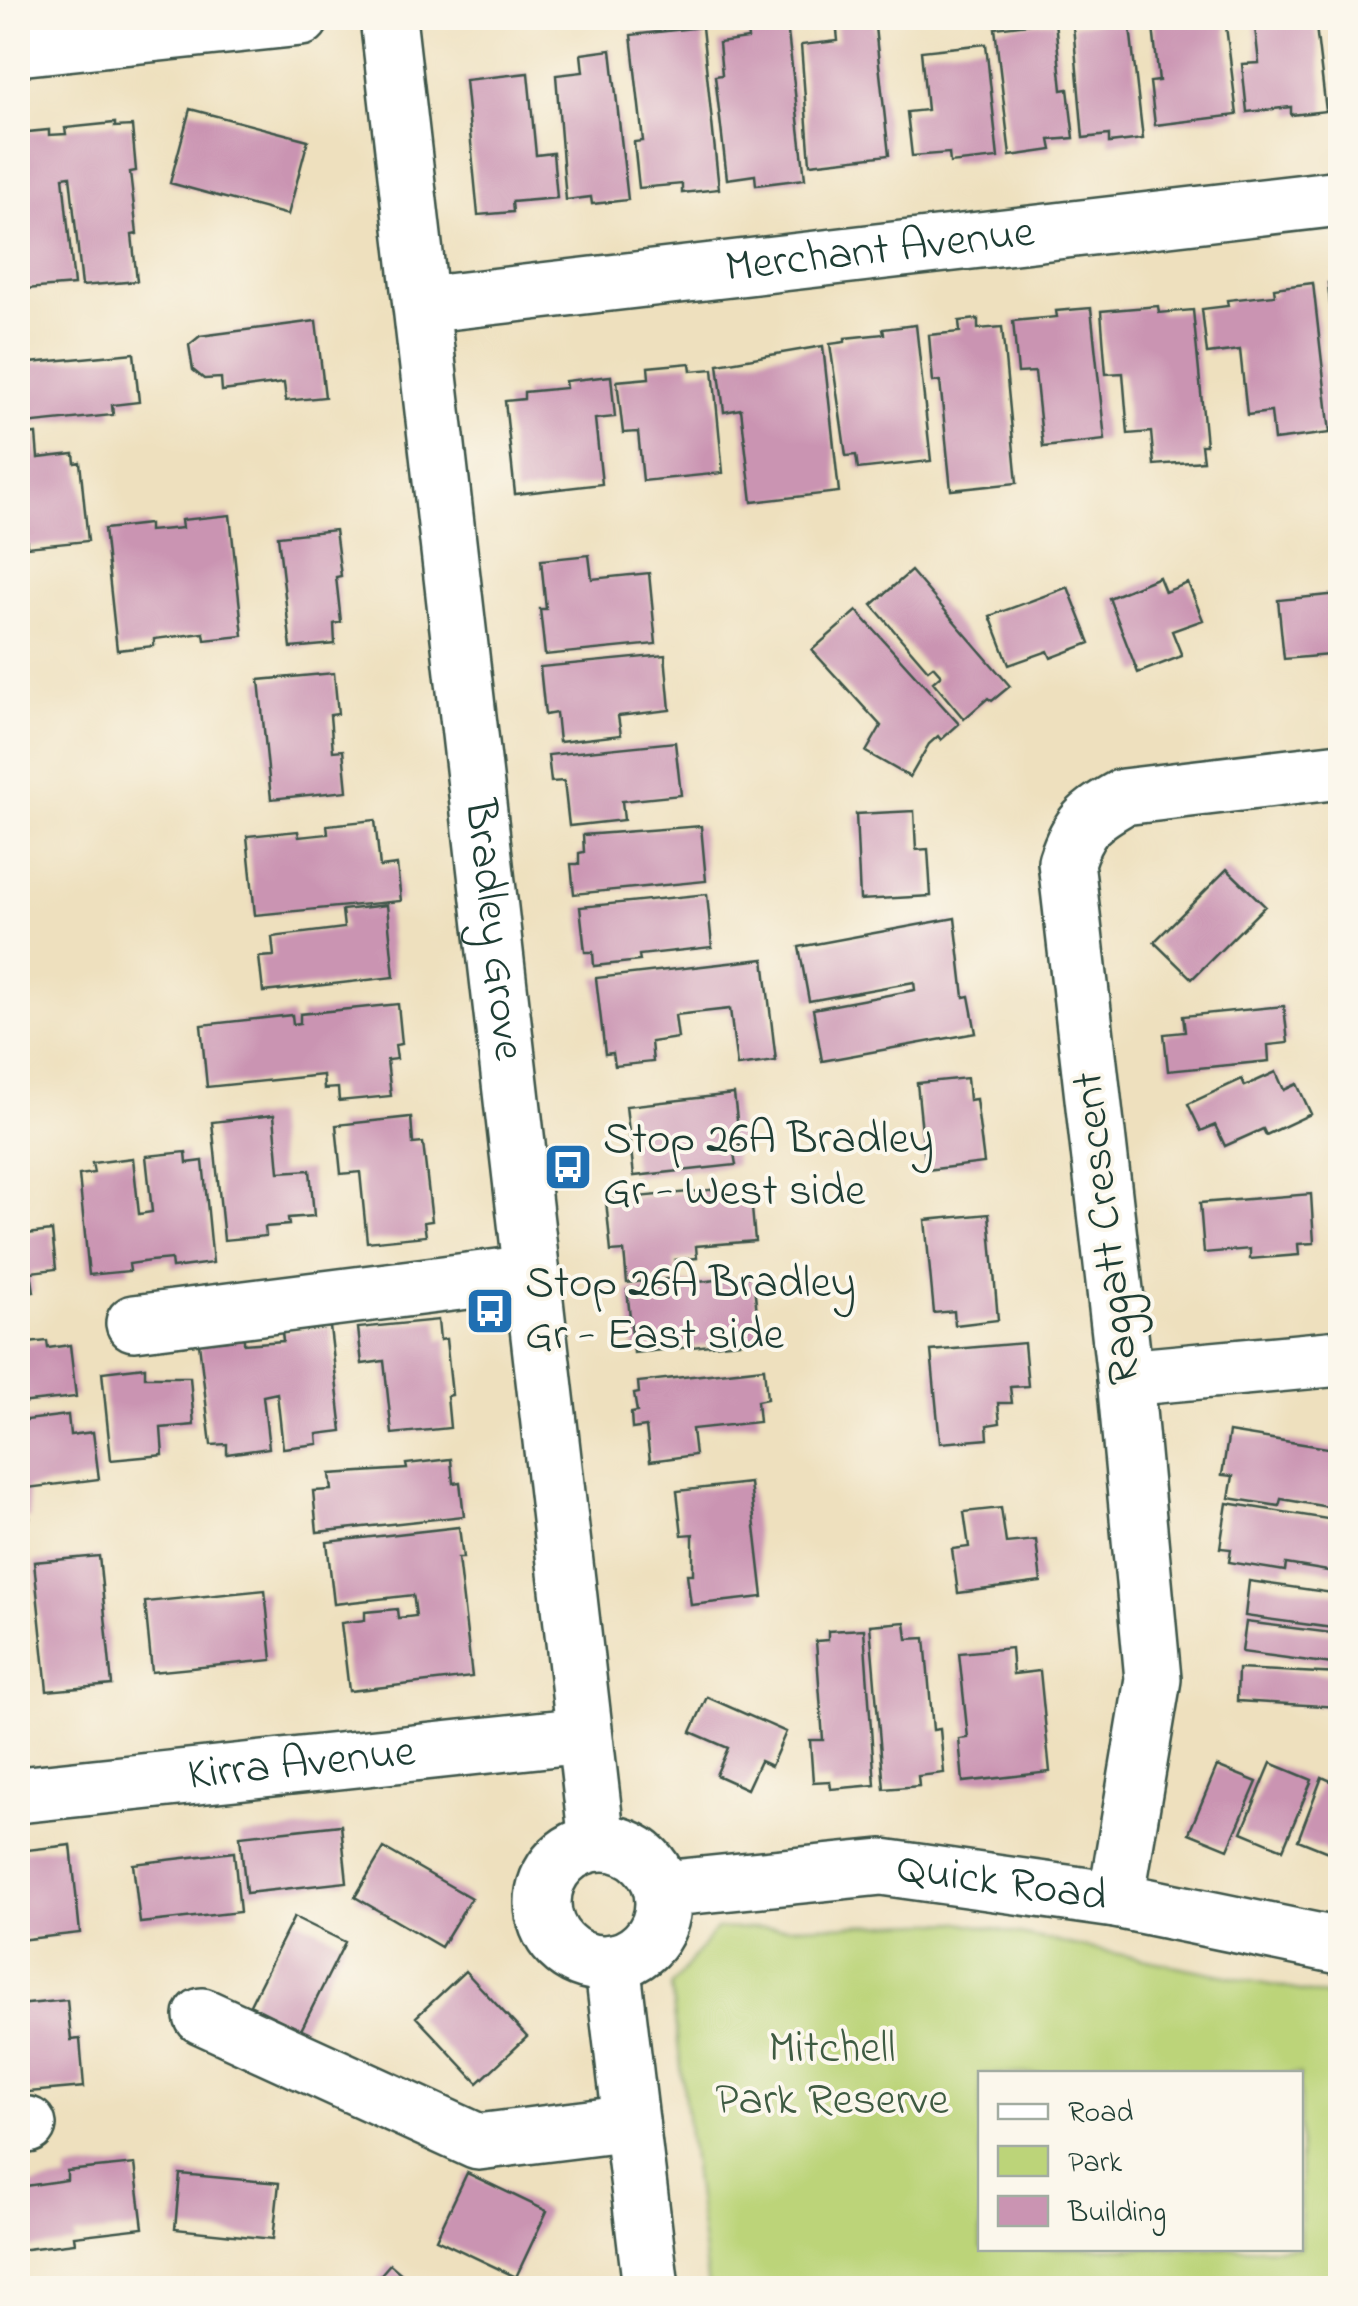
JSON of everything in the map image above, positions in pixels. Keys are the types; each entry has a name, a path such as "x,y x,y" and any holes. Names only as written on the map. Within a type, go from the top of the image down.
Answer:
{"street":[{"path":"18,48 301,18"},
{"name":"Bradley Grove","path":"388,18 596,1842"},
{"name":"Merchant Avenue","path":"420,305 1340,198"},
{"name":"Raggatt Crescent","path":"1116,1900 1153,1679 1126,1378 1066,862 1075,833 1094,813 1123,797 1340,771"},
{"path":"134,1322 531,1272"},
{"path":"1126,1378 1340,1358"},
{"name":"Kirra Avenue","path":"18,1795 584,1735"},
{"path":"596,1842 627,1848 647,1860 662,1889 664,1912 654,1934 638,1952 612,1962 590,1962 570,1953 556,1940 544,1916 543,1896 550,1875 573,1850 596,1842"},
{"name":"Quick Road","path":"662,1889 882,1866 1116,1900 1340,1946"},
{"path":"612,1962 651,2288"},
{"path":"202,2016 478,2142 631,2123"}],"green space":[{"name":"Mitchell Park Reserve","path":"960,1922 1340,1999 1340,2288 708,2288 671,1987 716,1929"}],"building":[{"path":"874,18 889,155 810,164 801,45 838,41 836,20"},
{"path":"1098,18 1129,18 1143,139 1109,143 1109,135 1083,138 1073,25 1098,22"},
{"path":"1152,18 1225,18 1237,115 1155,125 1150,82 1159,81"},
{"path":"1254,18 1315,18 1326,111 1291,115 1291,107 1247,112 1242,64 1259,63"},
{"path":"1055,21 1062,90 1068,89 1074,138 1050,140 1052,150 1010,156 995,28"},
{"path":"787,24 805,179 756,185 755,175 727,179 715,76 722,75 719,43 748,39 747,29"},
{"path":"702,27 719,189 682,193 682,184 639,188 634,142 643,141 631,35"},
{"path":"986,44 998,158 950,163 949,153 912,156 907,112 927,110 921,51"},
{"path":"611,50 628,200 592,204 591,197 566,200 556,75 583,72 581,54"},
{"path":"528,73 536,155 553,153 557,198 512,202 513,212 478,215 465,80"},
{"path":"190,109 308,140 288,215 170,183"},
{"path":"115,123 115,127 132,126 136,171 130,172 137,234 132,235 137,281 82,286 70,176 63,177 74,285 26,289 24,274 18,275 18,227 27,226 25,210 18,211 18,133 49,130 49,135 66,134 65,128"},
{"path":"1340,282 1340,385 1338,386 1328,283"},
{"path":"1313,283 1330,433 1274,440 1271,412 1247,415 1240,350 1207,354 1202,309 1228,306 1227,300 1275,295 1274,288"},
{"path":"1158,306 1159,313 1193,310 1206,445 1201,445 1203,461 1154,465 1151,432 1128,434 1123,373 1106,374 1101,311"},
{"path":"1091,308 1105,440 1043,447 1035,372 1018,373 1013,321 1057,317 1056,311"},
{"path":"978,319 978,329 1002,327 1017,483 951,490 940,381 933,382 929,335 960,332 959,321"},
{"path":"316,321 325,397 286,401 284,383 222,391 221,378 204,379 193,370 189,345 200,336"},
{"path":"916,325 931,461 858,469 856,455 846,456 830,344 845,342 845,338 884,334 883,329"},
{"path":"823,346 839,492 752,502 741,409 724,412 718,364"},
{"path":"134,353 139,402 112,405 113,415 25,424 20,364"},
{"path":"690,363 691,371 713,369 723,473 643,481 638,432 623,433 617,381 649,378 648,367"},
{"path":"611,376 615,417 595,419 602,484 515,494 505,401 524,399 524,392 566,388 565,381"},
{"path":"36,434 38,458 74,454 75,463 80,462 88,541 27,547 24,514 18,514 18,436"},
{"path":"230,515 243,636 205,640 204,633 154,639 154,646 117,650 104,529 149,524 149,531 182,528 181,520"},
{"path":"335,530 341,622 334,624 335,644 291,648 278,536"},
{"path":"589,555 592,579 649,573 656,644 545,655 540,609 546,609 541,560"},
{"path":"911,571 1010,686 992,701 988,698 964,719 933,682 941,675 933,666 928,670 872,605"},
{"path":"1159,577 1165,592 1188,583 1203,620 1172,631 1182,656 1138,673 1109,598"},
{"path":"1068,587 1090,643 1051,658 1048,651 1009,665 990,616"},
{"path":"1340,594 1340,654 1284,659 1278,600"},
{"path":"857,611 959,724 941,740 938,736 929,744 910,777 866,752 881,726 812,650"},
{"path":"665,655 670,710 618,716 621,735 559,742 556,713 545,715 540,667"},
{"path":"334,673 338,714 330,715 333,751 343,750 347,791 271,799 259,680"},
{"path":"675,742 681,795 622,801 624,820 569,826 564,781 551,782 548,755"},
{"path":"914,811 916,850 928,849 931,896 860,900 856,814"},
{"path":"375,820 380,867 397,865 401,901 255,915 247,836 298,831 299,837 328,834 327,825"},
{"path":"701,826 706,881 574,894 571,864 579,864 579,853 584,852 583,835"},
{"path":"1227,869 1265,906 1192,979 1154,942"},
{"path":"707,894 712,947 639,955 640,961 594,966 593,952 585,952 580,907"},
{"path":"387,905 394,977 263,992 259,957 274,956 272,937 344,928 342,910"},
{"path":"955,918 964,997 969,996 976,1033 822,1061 813,1009 915,990 914,982 809,1001 799,947"},
{"path":"764,959 776,1061 737,1066 730,1009 675,1015 678,1038 651,1042 653,1062 615,1066 613,1053 605,1054 596,978"},
{"path":"398,1004 402,1044 395,1045 397,1059 387,1060 391,1096 339,1101 338,1088 324,1089 323,1075 207,1087 201,1025 292,1015 293,1024 300,1023 300,1014"},
{"path":"1284,1006 1288,1043 1268,1045 1269,1061 1168,1071 1164,1034 1185,1032 1183,1016"},
{"path":"1276,1072 1284,1090 1297,1084 1311,1114 1266,1135 1263,1129 1225,1146 1215,1125 1201,1131 1188,1104 1242,1079 1245,1086"},
{"path":"967,1078 969,1100 976,1099 984,1163 926,1170 917,1083"},
{"path":"734,1094 740,1146 733,1147 736,1165 634,1176 626,1106"},
{"path":"274,1115 279,1172 310,1170 314,1216 288,1218 289,1225 265,1227 266,1236 224,1240 212,1122"},
{"path":"411,1117 413,1144 423,1143 432,1221 424,1222 426,1236 367,1242 360,1172 341,1174 336,1125"},
{"path":"186,1152 187,1163 203,1161 213,1263 172,1268 171,1259 150,1261 129,1264 130,1271 89,1275 79,1175 94,1173 92,1163 133,1158 139,1214 152,1212 146,1156"},
{"path":"750,1186 755,1241 696,1246 697,1258 675,1260 676,1278 627,1283 624,1251 611,1252 606,1200"},
{"path":"1311,1194 1314,1243 1298,1244 1299,1255 1250,1259 1250,1249 1204,1253 1200,1203"},
{"path":"989,1214 998,1320 955,1325 954,1311 934,1313 925,1220"},
{"path":"52,1231 56,1269 31,1272 34,1292 18,1294 18,1235"},
{"path":"753,1276 760,1340 634,1353 627,1290"},
{"path":"438,1320 440,1340 446,1339 452,1395 447,1396 450,1428 392,1434 384,1361 362,1364 358,1328"},
{"path":"330,1327 342,1431 317,1434 318,1444 283,1448 277,1393 263,1396 269,1448 227,1454 227,1444 211,1445 199,1343 244,1338 244,1344 283,1341 282,1332"},
{"path":"47,1341 48,1348 70,1345 76,1397 18,1403 18,1344"},
{"path":"1024,1343 1028,1386 1010,1387 1012,1403 998,1403 1000,1423 987,1425 988,1439 940,1443 931,1351"},
{"path":"145,1367 145,1377 190,1377 194,1425 161,1428 163,1455 111,1460 102,1372"},
{"path":"764,1368 767,1399 757,1401 759,1422 692,1429 695,1455 650,1461 646,1427 632,1429 631,1413 637,1412 634,1394 639,1393 638,1382"},
{"path":"68,1415 70,1435 93,1432 99,1479 27,1488 30,1518 18,1519 18,1421"},
{"path":"1229,1432 1340,1450 1340,1509 1281,1499 1279,1506 1229,1498 1233,1476 1222,1475"},
{"path":"451,1459 453,1483 460,1482 464,1516 317,1532 313,1491 332,1490 330,1474 407,1469 406,1464"},
{"path":"750,1483 763,1597 691,1605 687,1574 693,1574 693,1534 682,1535 677,1491"},
{"path":"1227,1503 1340,1521 1340,1573 1286,1564 1285,1571 1229,1562 1231,1549 1220,1548"},
{"path":"1001,1508 1006,1543 1036,1540 1041,1582 958,1593 952,1549 969,1547 964,1512"},
{"path":"459,1527 463,1558 458,1558 472,1677 349,1691 341,1623 365,1620 365,1612 397,1609 398,1618 416,1616 414,1600 413,1595 334,1604 327,1542"},
{"path":"99,1556 112,1685 47,1691 34,1562"},
{"path":"1249,1581 1340,1594 1340,1629 1245,1616"},
{"path":"265,1590 272,1660 152,1672 145,1602"},
{"path":"905,1622 907,1639 925,1638 933,1730 940,1729 944,1773 918,1776 919,1786 884,1789 870,1625"},
{"path":"1246,1622 1340,1634 1340,1665 1242,1652"},
{"path":"864,1629 875,1785 831,1789 830,1781 813,1782 810,1740 823,1740 816,1641 828,1640 828,1631"},
{"path":"1011,1648 1013,1674 1040,1671 1050,1772 963,1782 959,1739 968,1738 959,1653"},
{"path":"1238,1669 1340,1674 1340,1707 1237,1701"},
{"path":"707,1697 786,1732 771,1766 760,1761 747,1789 716,1775 728,1748 691,1732"},
{"path":"1271,1763 1312,1780 1283,1849 1242,1832"},
{"path":"1217,1766 1257,1782 1228,1849 1189,1833"},
{"path":"1322,1777 1340,1785 1340,1834 1333,1854 1298,1840"},
{"path":"341,1825 347,1882 246,1893 240,1836"},
{"path":"71,1845 80,1933 18,1940 18,1851"},
{"path":"384,1848 471,1898 441,1947 355,1897"},
{"path":"234,1852 240,1912 140,1923 133,1864"},
{"path":"294,1917 345,1942 301,2030 250,2005"},
{"path":"465,1971 527,2037 478,2083 416,2017"},
{"path":"67,2000 71,2040 80,2039 84,2087 18,2093 18,2005"},
{"path":"135,2164 143,2228 74,2236 75,2243 18,2250 18,2187 67,2180 67,2171"},
{"path":"467,2173 547,2211 516,2277 436,2239"},
{"path":"180,2174 279,2183 273,2239 175,2229"},
{"path":"390,2264 418,2288 369,2288"}],"place":[{"name":"Stop 26A Bradley Gr - West side","path":"568,1167"},
{"name":"Stop 26A Bradley Gr - East side","path":"490,1311"}]}
